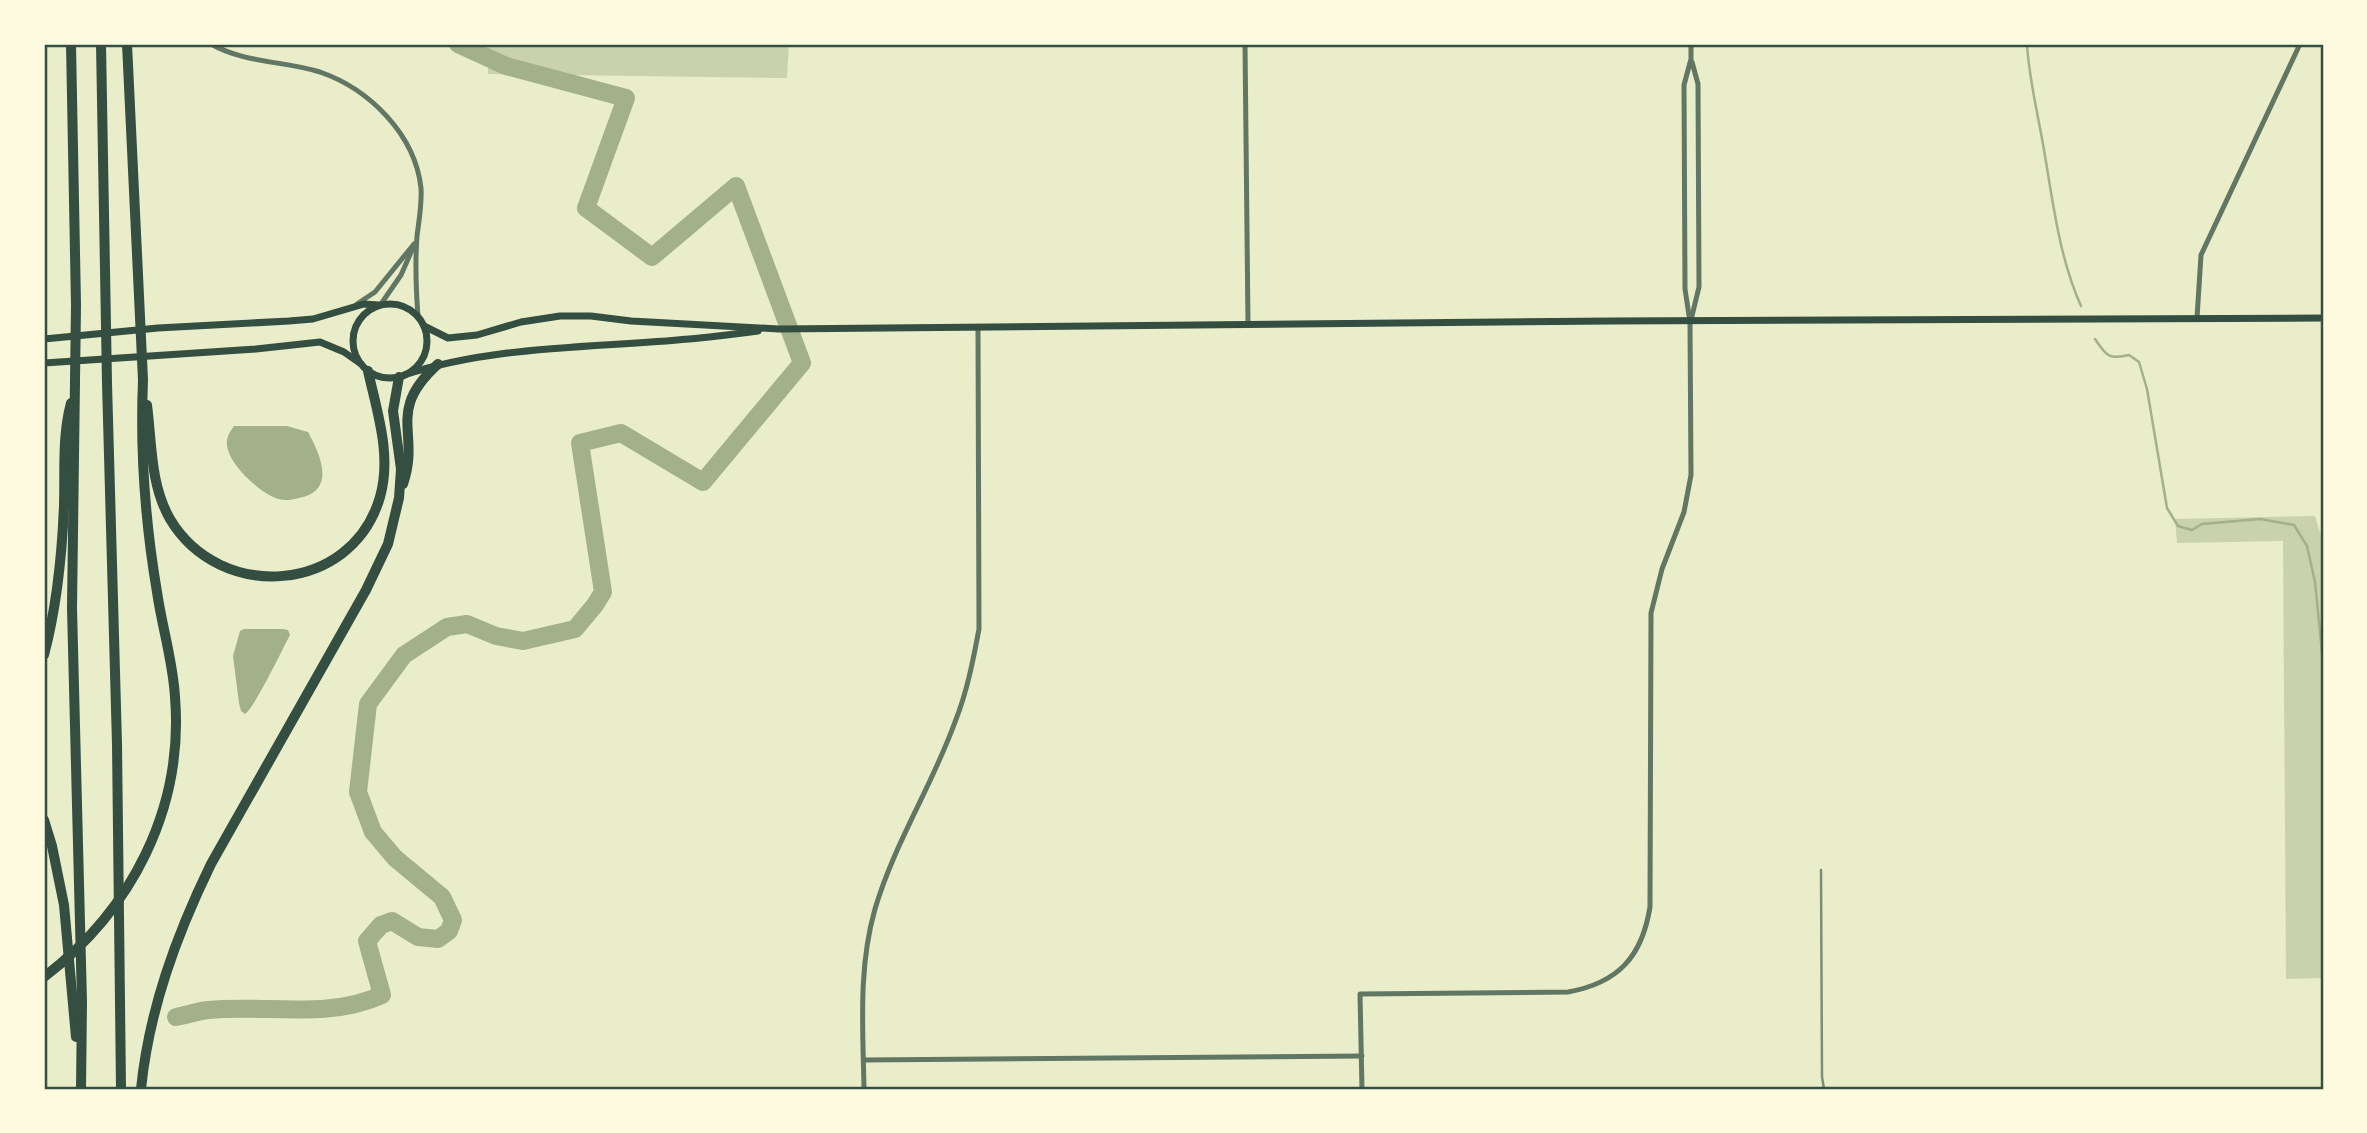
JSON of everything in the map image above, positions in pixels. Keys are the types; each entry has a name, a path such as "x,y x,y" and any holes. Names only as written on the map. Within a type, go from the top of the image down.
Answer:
{"highway":[{"path":"71,44 76,304 72,608 82,988 81,1089"},
{"path":"101,44 121,1089"},
{"path":"127,44 143,380 155,477 170,519 186,540 218,565 254,576 277,578 299,575 323,565 345,551 373,514 380,498 384,474 385,457 364,367"},
{"path":"141,1089 150,1030 175,943 211,864 388,544 408,471 409,403 423,378 438,364"},
{"path":"399,498 401,469 393,411 402,376"},
{"path":"44,977 78,949 112,911 132,883 155,834 172,778 176,732 175,696 144,498 141,421 143,380"},
{"path":"44,655 51,630 59,574 66,429 76,386"},
{"path":"44,820 64,905 72,1013 80,1062"}],"main road":[{"path":"44,339 158,328 289,321 313,318 364,304 401,305 418,316 427,337 422,360 402,376"},
{"path":"364,367 355,354 352,342 354,330 359,319 380,305"},
{"path":"424,326 449,338 477,335 521,322 560,316 779,329"},
{"path":"44,363 256,349 320,342 333,346 364,367 388,378 438,364 490,354 688,339 779,329 2323,318"}],"street":[{"path":"211,44 240,55 325,74 358,91 378,107 401,135 416,167 421,191 416,240 418,316"},
{"path":"1245,44 1248,324"},
{"path":"1363,1089 1360,994 1568,992 1590,988 1615,974 1636,953 1646,931 1650,907 1651,613 1662,569 1684,512 1691,475 1690,322 1685,289 1684,85 1691,59 1691,44"},
{"path":"2197,318 2201,254 2300,44"},
{"path":"1690,322 1699,287 1698,84 1691,59"},
{"path":"380,305 401,275 416,240"},
{"path":"351,308 375,292 416,240"},
{"path":"864,1089 863,984 869,933 876,907 955,723 972,667 979,629 978,327"},
{"path":"864,1059 1362,1056"}],"shaded area":[{"path":"488,44 789,44 787,78 488,74"},
{"path":"234,426 287,426 308,432 322,471 318,488 311,494 288,500 278,499 263,491 246,477 229,453 227,440"},
{"path":"2315,516 2323,543 2323,978 2286,979 2283,541 2177,543 2175,519"},
{"path":"283,629 288,630 290,635 245,714 239,703 233,656 240,631"}],"waterway":[{"path":"176,1017 208,1010 318,1009 361,1003 382,995 367,941 381,925 392,921 418,937 438,939 449,931 453,920 442,897 395,858 373,832 358,792 368,704 404,655 447,627 467,624 496,636 523,641 575,629 595,605 603,592 580,443 621,433 703,482 802,363 736,186 652,257 586,208 626,98 506,66 458,44"},
{"path":"2027,44 2058,229 2067,268 2081,306"},
{"path":"2095,339 2108,355 2129,355 2139,362 2147,389 2167,508 2178,526 2192,530 2202,524 2260,519 2294,525 2307,546 2315,582 2323,662"}],"railway":[{"path":"1821,870 1824,1089"}]}
